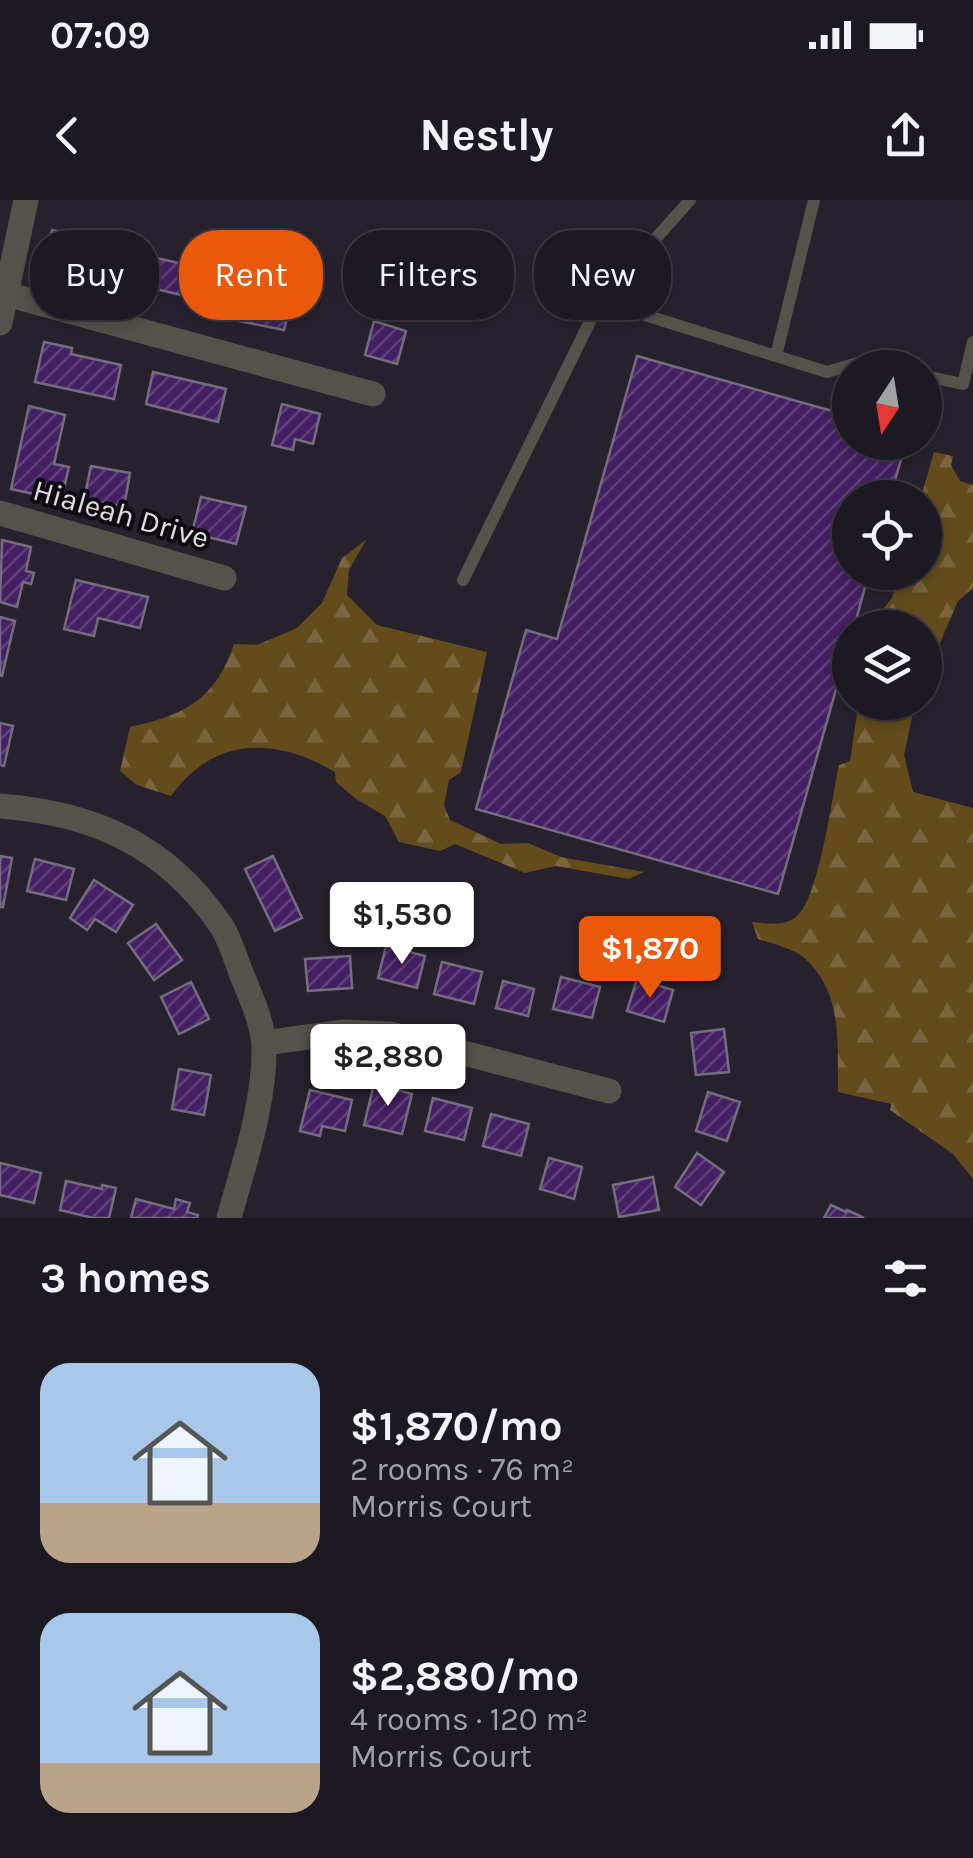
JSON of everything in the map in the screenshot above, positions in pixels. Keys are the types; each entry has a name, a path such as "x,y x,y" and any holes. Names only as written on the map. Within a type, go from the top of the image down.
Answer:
{"street":[{"path":"0,323 26,200"},
{"path":"6,294 373,394"},
{"name":"Hialeah Drive","path":"0,513 224,578"},
{"path":"0,806 40,809 87,820 122,835 176,875 222,927 247,986 264,1043 256,1118 229,1218"},
{"path":"264,1043 344,1032 391,1034 609,1091"}],"lane":[{"path":"663,230 690,200"},
{"path":"776,356 814,200"},
{"path":"463,580 590,320"},
{"path":"663,320 832,371"},
{"path":"942,380 963,384 973,342"}],"green space":[{"path":"942,454 953,456 951,465 960,481 973,485 973,588 958,601 942,638 942,610 882,610 894,590 942,590 942,480 926,480 932,460 942,460"},
{"path":"366,540 349,570 347,595 377,625 487,652 461,772 449,780 444,805 450,820 501,844 528,843 561,857 644,872 629,879 556,866 525,873 455,844 440,851 399,842 385,816 336,782 335,772 269,748 247,748 206,762 171,796 137,785 120,771 130,727 167,717 196,702 217,679 234,644 257,645 297,628 322,603 342,558"},
{"path":"856,720 911,720 904,755 913,792 973,808 973,1179 953,1154 890,1110 891,1104 838,1092 836,1020 826,986 803,957 758,939 752,922 787,922 805,905 818,868 839,765 850,761"}],"building":[{"path":"159,258 179,263 179,295 159,290"},
{"path":"234,320 286,320 284,330"},
{"path":"374,321 406,331 397,364 365,355"},
{"path":"44,342 72,348 71,354 121,365 114,399 35,382"},
{"path":"637,356 832,411 832,460 901,460 895,480 832,480 832,590 864,590 859,610 832,610 832,704 778,894 476,809 526,630 557,639"},
{"path":"153,372 226,389 218,422 146,404"},
{"path":"282,404 320,414 313,444 295,439 293,450 272,445"},
{"path":"29,406 65,415 54,464 69,467 61,500 11,489"},
{"path":"91,466 130,473 124,507 84,499"},
{"path":"201,497 246,507 236,544 192,533"},
{"path":"2,540 31,547 26,571 34,573 31,584 23,582 17,607 0,602"},
{"path":"76,580 148,597 140,628 98,618 94,636 64,629"},
{"path":"0,617 15,621 2,676 0,675"},
{"path":"0,723 13,726 4,766 0,765"},
{"path":"0,856 12,858 3,907 0,907"},
{"path":"273,856 302,918 275,931 245,869"},
{"path":"35,859 74,869 66,900 27,891"},
{"path":"94,880 133,905 116,932 95,919 87,930 70,918"},
{"path":"156,924 182,960 154,980 128,943"},
{"path":"386,946 425,956 417,988 378,978"},
{"path":"350,956 352,988 308,991 305,959"},
{"path":"442,962 482,972 474,1004 434,994"},
{"path":"561,977 600,987 592,1018 553,1009"},
{"path":"637,979 673,990 664,1022 627,1011"},
{"path":"503,981 534,989 528,1016 496,1008"},
{"path":"191,982 209,1019 179,1034 161,997"},
{"path":"724,1029 729,1072 696,1075 691,1033"},
{"path":"179,1069 211,1075 204,1115 172,1109"},
{"path":"374,1084 412,1094 402,1134 364,1125"},
{"path":"310,1090 352,1100 345,1131 322,1126 320,1136 300,1131"},
{"path":"708,1092 740,1102 727,1141 696,1131"},
{"path":"433,1098 472,1108 464,1140 425,1131"},
{"path":"491,1114 529,1124 521,1156 483,1146"},
{"path":"697,1153 724,1172 701,1205 675,1187"},
{"path":"549,1158 582,1167 574,1199 540,1189"},
{"path":"0,1163 41,1173 34,1203 0,1195"},
{"path":"653,1177 659,1210 619,1217 613,1185"},
{"path":"66,1181 116,1188 109,1218 60,1210"},
{"path":"136,1199 174,1209 176,1199 190,1203 187,1212 198,1215 131,1218"},
{"path":"831,1205 847,1210 864,1218 824,1218"}]}
